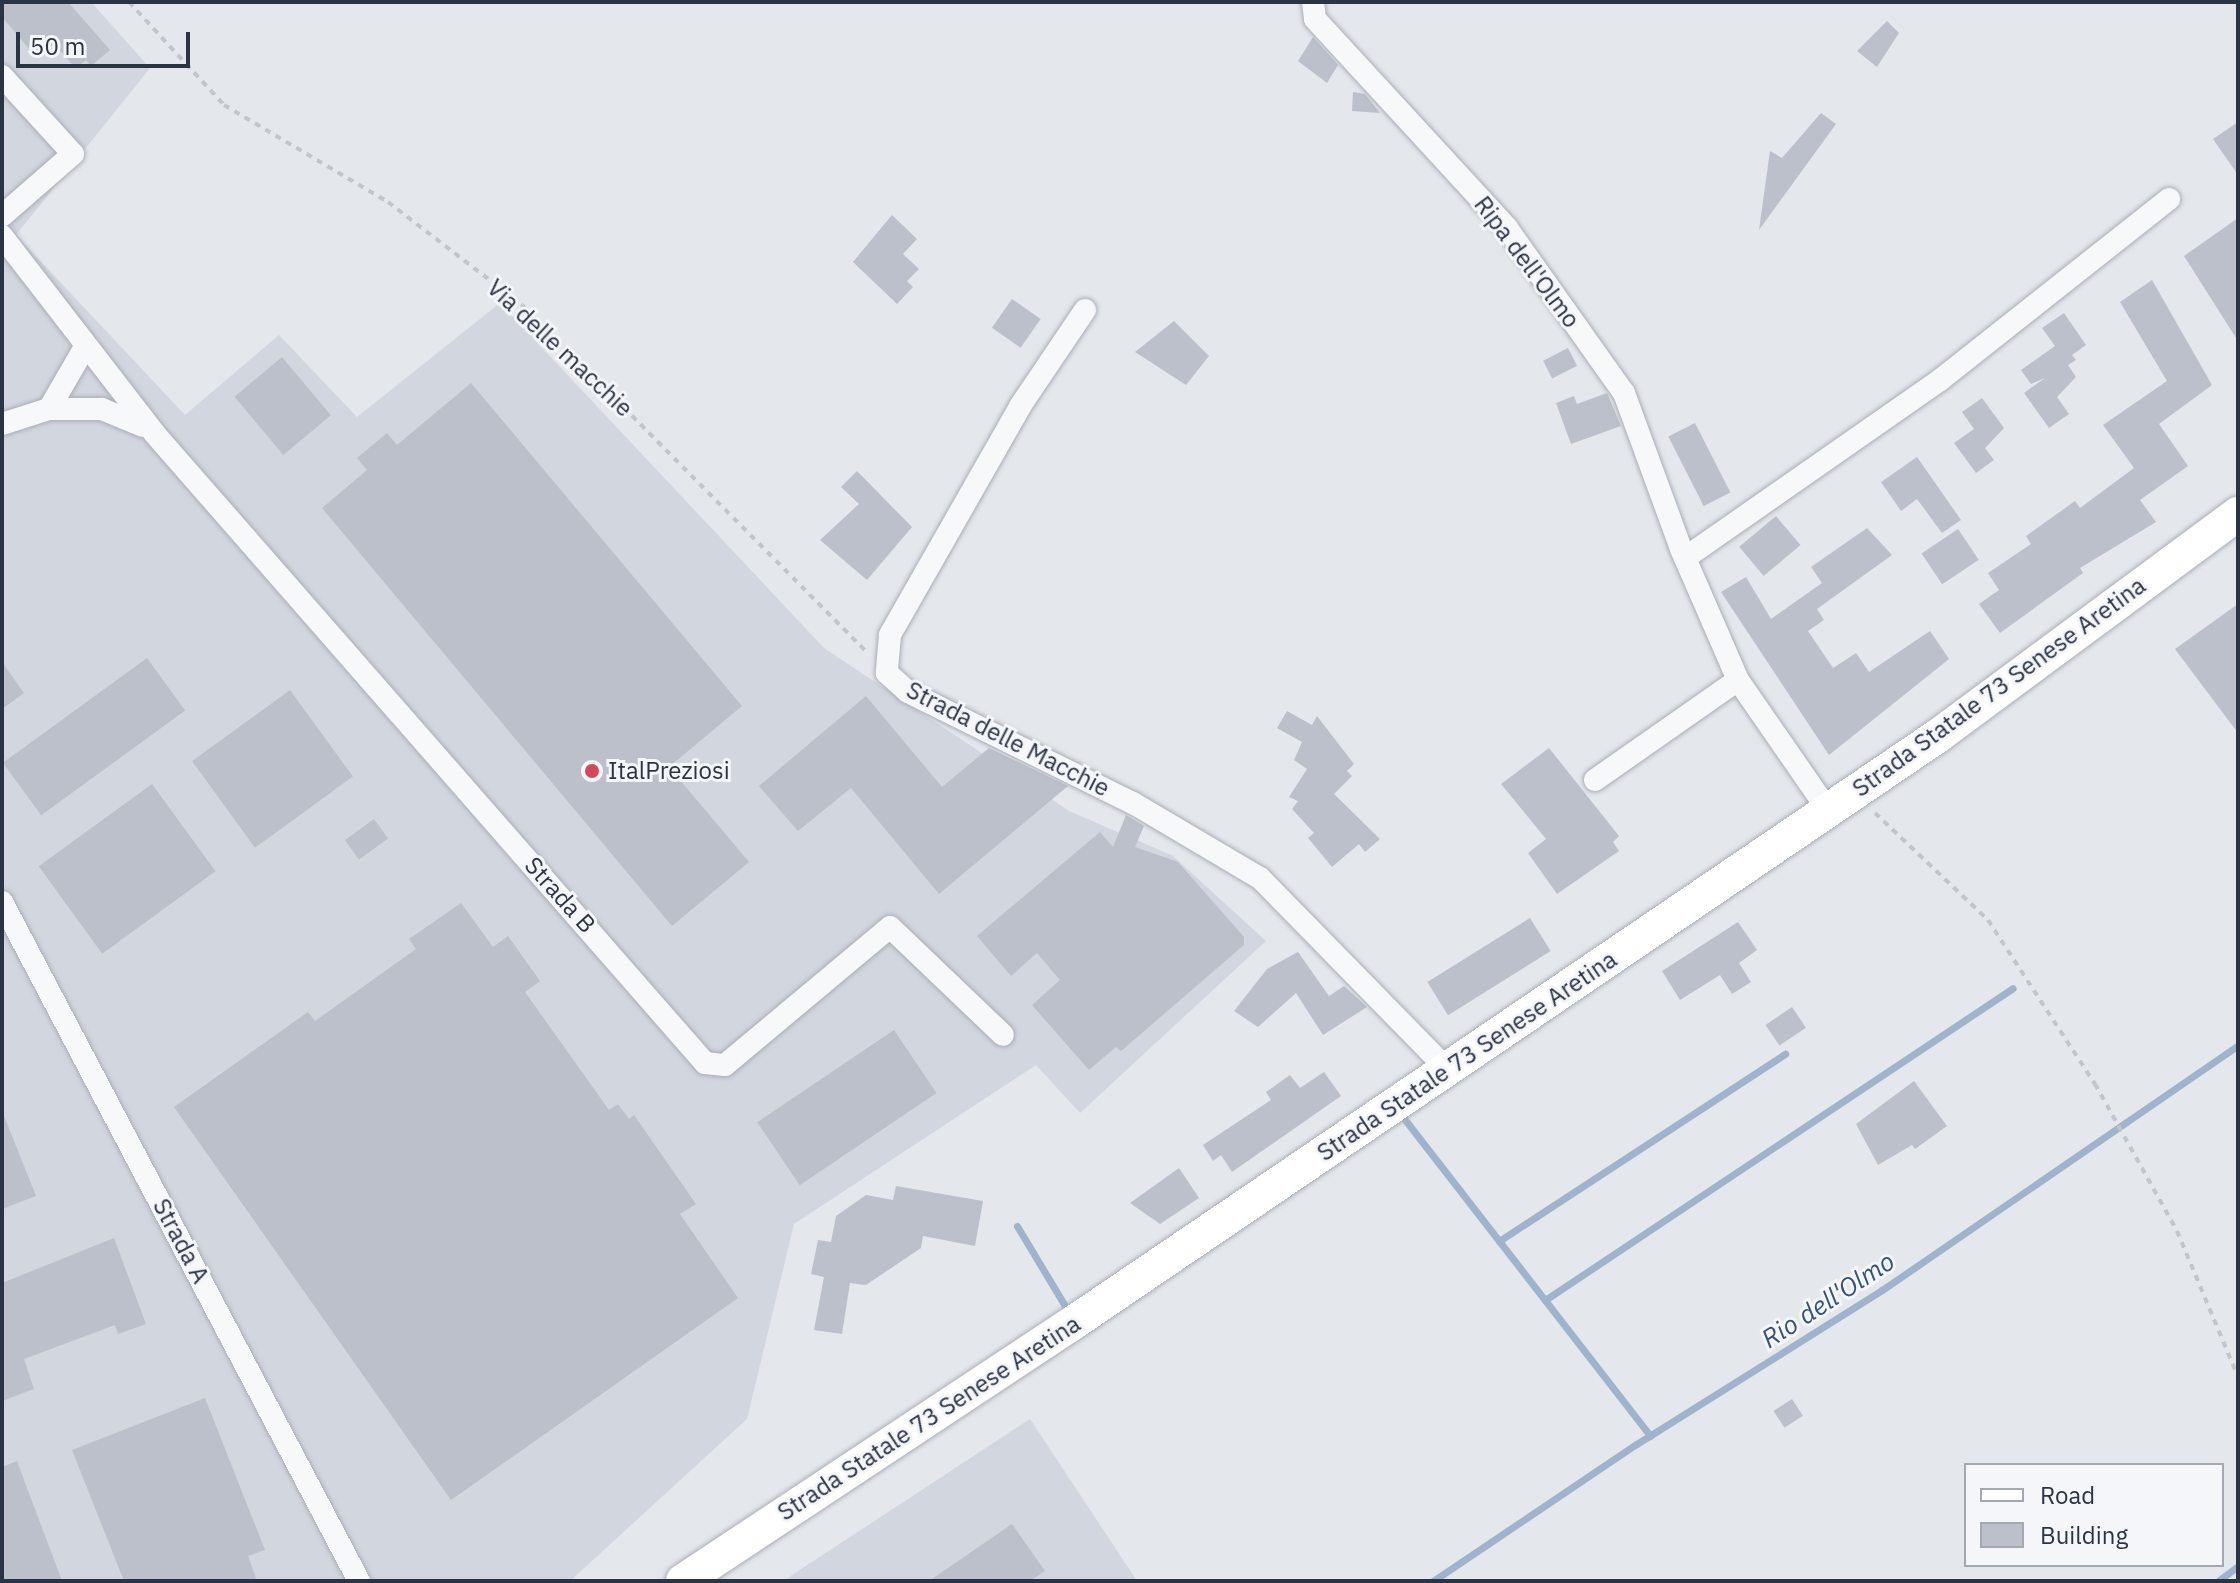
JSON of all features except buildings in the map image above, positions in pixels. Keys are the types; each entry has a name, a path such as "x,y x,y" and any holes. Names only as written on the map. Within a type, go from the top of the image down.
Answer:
{"main road":[{"name":"Strada Statale 73 Senese Aretina","path":"683,1581 1084,1302 1447,1069 1841,801 2238,514"}],"street":[{"name":"Ripa dell'Olmo","path":"1313,2 1315,19 1507,228 1624,393 1685,558 1738,680 1841,801"},
{"path":"2,76 73,154 2,216"},
{"path":"1685,558 1940,380 2169,199"},
{"name":"Strada B","path":"2,236 154,433 705,1063 725,1065 890,927 1003,1035"},
{"name":"Strada delle Macchie","path":"1085,310 1021,405 890,635 887,673 908,692 1133,803 1260,878 1447,1069"},
{"path":"49,409 85,347"},
{"name":"Strada B","path":"2,424 49,409 102,409 128,416 154,433"},
{"path":"1595,780 1738,680"},
{"name":"Strada A","path":"2,902 359,1581"}],"path":[{"name":"Via delle macchie","path":"129,2 224,105 388,202 522,305 887,673"},
{"path":"1841,801 1988,920 2112,1116 2177,1231 2238,1377"}],"shaded area":[{"path":"2,2 91,2 150,68 16,235 185,415 279,335 357,417 500,303 824,648 1069,811 1173,856 1266,941 1080,1113 1036,1065 794,1224 747,1419 570,1581 2,1581"},
{"path":"1030,1419 1137,1581 783,1581"}],"waterway":[{"path":"1545,1300 2013,988"},
{"name":"Rio dell'Olmo","path":"1433,1581 1635,1445 1882,1290 2238,1045"},
{"path":"1499,1241 1785,1054"},
{"path":"1399,1112 1650,1436"},
{"path":"1017,1226 1068,1311"},
{"path":"2218,1581 2238,1566"}],"place":[{"name":"ItalPreziosi","path":"592,771"}]}
